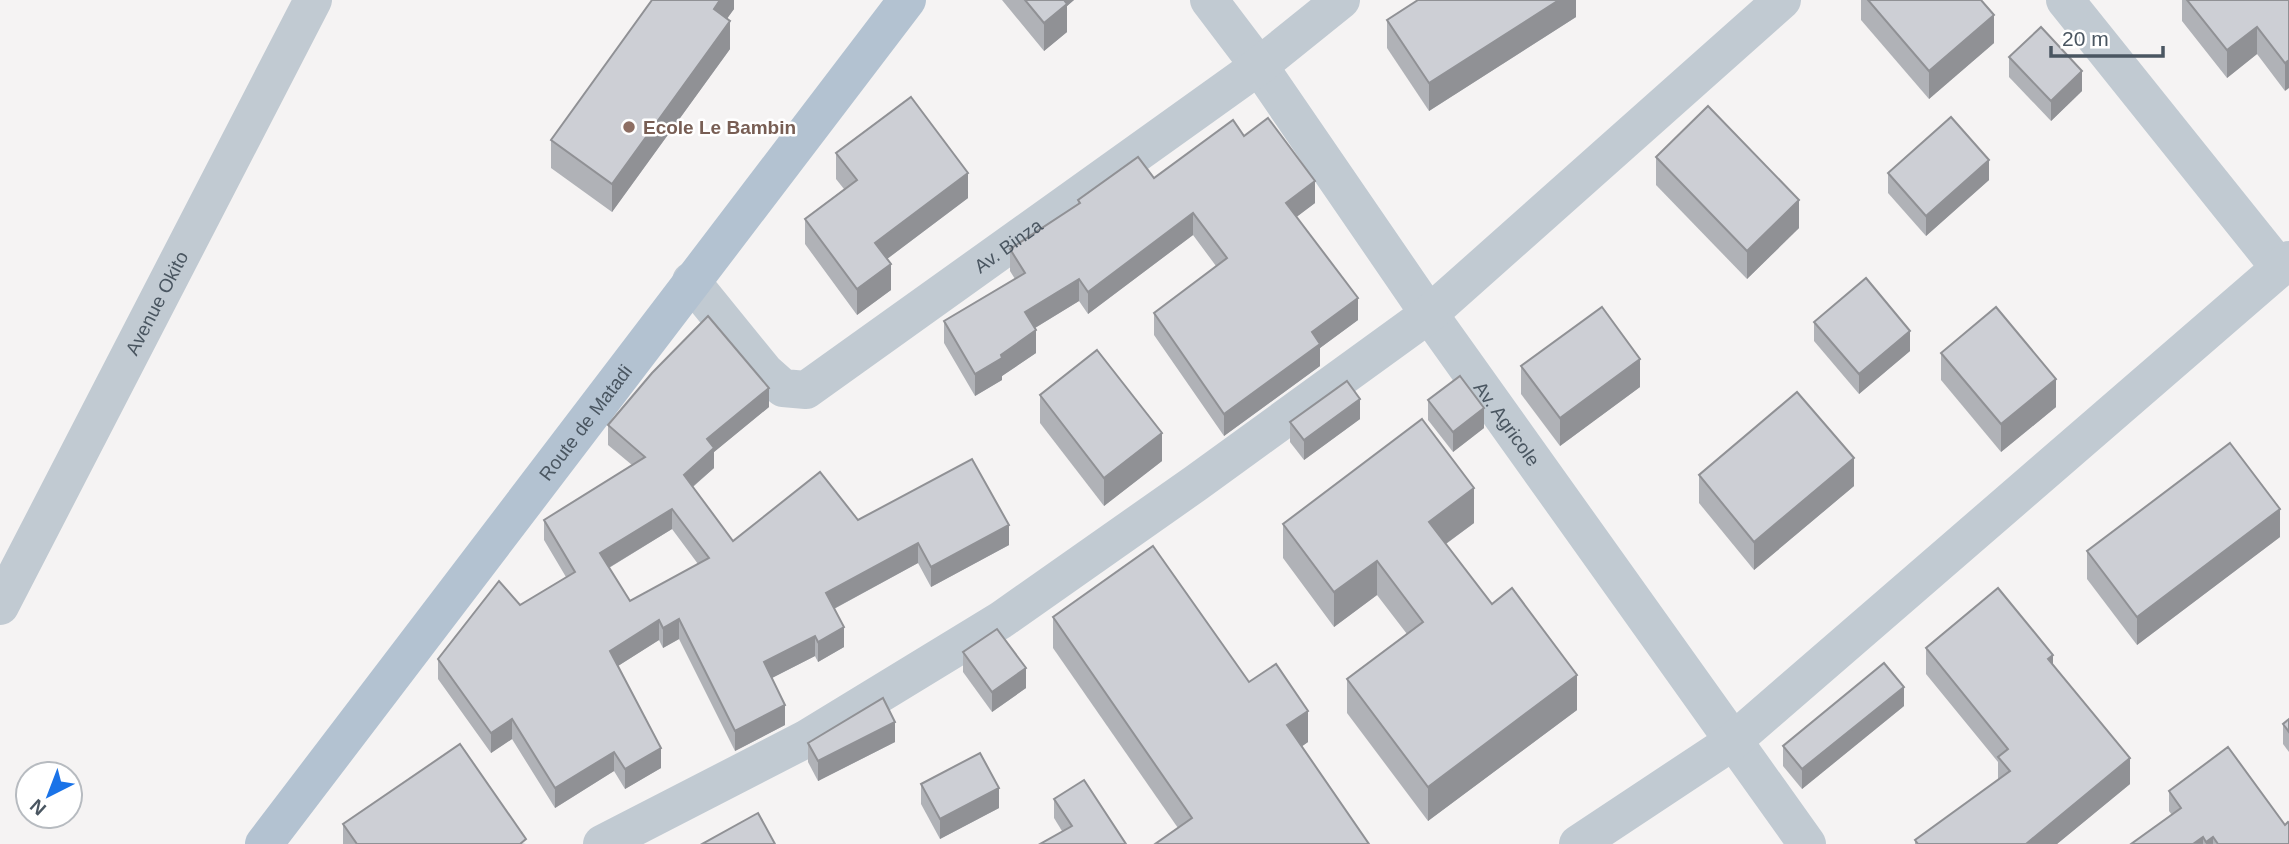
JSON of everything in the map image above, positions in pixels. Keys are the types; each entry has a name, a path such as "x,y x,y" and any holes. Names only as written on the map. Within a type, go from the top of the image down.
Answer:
{"main road":[{"name":"Route de Matadi","path":"264,844 907,0"}],"street":[{"name":"Avenue Okito","path":"0,607 313,0"},
{"name":"Av. Agricole","path":"1209,0 1259,66 1430,314 1807,844"},
{"name":"Av. Binza","path":"691,281 765,372 783,388 806,390 1259,66 1341,0"},
{"path":"602,844 806,739 1001,620 1430,314 1782,0"},
{"path":"1578,844 1732,742 2284,263 2065,0"}],"building":[{"path":"652,0 720,0 714,9 730,21 612,184 551,140"},
{"path":"1025,0 1064,0 1067,4 1044,23"},
{"path":"1418,0 1559,0 1429,83 1387,20"},
{"path":"1868,0 1981,0 1994,15 1929,71"},
{"path":"2187,0 2289,0 2289,60 2285,63 2257,27 2227,50"},
{"path":"2041,27 2082,71 2051,101 2009,57"},
{"path":"911,97 968,173 875,243 891,264 857,289 805,219 857,180 836,153"},
{"path":"1708,106 1799,200 1747,251 1656,157"},
{"path":"1951,117 1989,160 1926,216 1888,173"},
{"path":"1268,118 1315,181 1286,203 1358,298 1312,332 1320,344 1224,414 1154,313 1227,258 1193,213 1088,292 1079,279 1025,312 1036,330 1001,355 1002,358 975,374 944,321 1025,273 1010,249 1080,203 1078,200 1138,157 1154,178 1233,120 1244,136"},
{"path":"1866,278 1910,331 1859,374 1814,322"},
{"path":"1602,307 1640,359 1560,418 1521,366"},
{"path":"1996,307 2056,379 2001,424 1941,353"},
{"path":"708,316 769,388 707,439 714,448 684,475 733,541 820,472 858,520 972,459 1009,525 931,567 918,543 826,593 844,627 818,642 815,636 764,662 785,705 735,731 679,619 663,628 659,620 610,651 661,748 625,769 614,752 555,788 512,719 491,733 438,659 499,581 520,605 575,572 544,520 645,457 608,425 652,373","holes":["672,509 709,558 630,601 600,553"]},
{"path":"1097,350 1162,433 1104,478 1040,395"},
{"path":"1460,376 1484,408 1453,432 1428,400"},
{"path":"1347,381 1360,399 1304,440 1290,422"},
{"path":"1797,392 1854,458 1754,542 1699,475"},
{"path":"1422,419 1474,488 1429,522 1492,604 1512,588 1577,675 1428,787 1347,679 1423,622 1377,561 1334,592 1283,524"},
{"path":"2230,443 2280,509 2137,617 2087,551"},
{"path":"1153,546 1249,682 1276,664 1308,711 1287,725 1369,844 1155,844 1192,818 1053,617"},
{"path":"1998,588 2053,655 2048,659 2130,758 2026,844 1918,844 1915,840 2010,771 1998,757 2008,749 1926,648"},
{"path":"997,629 1026,668 992,692 963,652"},
{"path":"1884,663 1904,687 1802,769 1783,746"},
{"path":"883,698 895,722 818,761 808,743"},
{"path":"2289,719 2289,732 2283,724"},
{"path":"460,744 526,839 520,844 357,844 343,824"},
{"path":"2228,747 2285,825 2289,823 2289,844 2218,844 2213,837 2206,842 2203,837 2193,844 2131,844 2181,808 2169,791"},
{"path":"980,753 999,788 940,819 921,784"},
{"path":"1084,780 1126,844 1040,844 1072,826 1054,799"},
{"path":"758,813 775,844 702,844"}],"place":[{"name":"Ecole Le Bambin","path":"629,127"}]}
